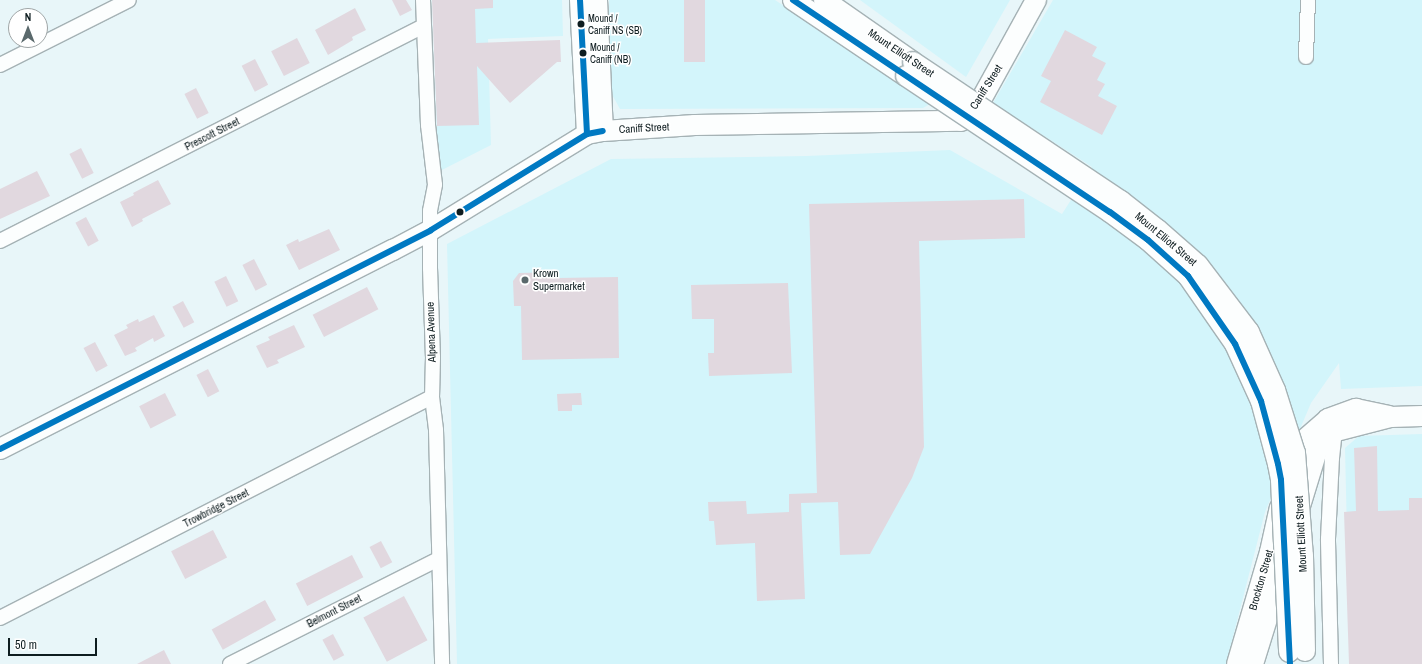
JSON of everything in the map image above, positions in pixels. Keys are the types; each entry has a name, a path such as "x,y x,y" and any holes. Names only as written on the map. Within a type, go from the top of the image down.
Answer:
{"street":[{"path":"0,66 129,0"},
{"name":"Alpena Avenue","path":"423,0 428,125 436,185 430,212 430,268 433,357 432,398 436,430 442,664"},
{"path":"580,0 595,133"},
{"path":"595,133 597,0"},
{"name":"Mount Elliott Street","path":"793,0 910,69"},
{"name":"Mount Elliott Street","path":"824,0 910,69 1148,240 1188,276 1236,344 1261,401 1281,480 1297,658"},
{"name":"Caniff Street","path":"0,449 431,230 595,133 695,125 961,121 982,98 1036,0"},
{"path":"1306,57 1308,0"},
{"name":"Prescott Street","path":"0,241 424,26"},
{"name":"Trowbridge Street","path":"0,618 432,398"},
{"path":"1331,664 1328,539 1334,424 1391,417 1422,416"},
{"name":"Brockton Street","path":"1237,664 1270,552 1289,470 1304,440 1316,428 1334,424"},
{"name":"Brockton Street","path":"1253,664 1283,567 1312,460 1318,447 1334,424"},
{"name":"Belmont Street","path":"230,664 439,559"}],"shaded area":[{"path":"433,0 562,0 563,36 488,39 491,145 438,172"},
{"path":"609,0 775,0 930,104 923,108 620,109 610,91"},
{"path":"860,0 1010,0 966,77"},
{"path":"1053,0 1422,0 1422,386 1341,389 1339,363 1311,403 1265,512 1226,664 457,664 447,244 611,159 806,156 950,150 1062,214 1092,167 993,103"},
{"path":"1422,434 1422,664 1350,664 1345,448 1359,436"}],"building":[{"path":"392,0 406,0 412,10 400,16"},
{"path":"432,0 493,0 493,8 475,9 476,43 560,40 561,62 557,62 510,103 477,66 479,125 437,126"},
{"path":"684,0 705,0 705,62 684,62"},
{"path":"355,8 366,30 352,37 353,40 328,55 315,30"},
{"path":"1065,30 1097,47 1092,56 1106,63 1097,80 1105,84 1098,96 1117,106 1102,135 1040,102 1051,81 1041,76"},
{"path":"297,38 310,63 284,76 271,51"},
{"path":"255,59 268,85 255,92 242,66"},
{"path":"196,88 209,113 197,119 184,94"},
{"path":"81,148 94,173 82,179 69,154"},
{"path":"37,171 50,196 0,219 0,189"},
{"path":"158,180 171,204 142,219 143,221 132,227 120,202 134,195 133,193"},
{"path":"1024,199 1025,238 919,241 924,447 912,478 870,554 840,555 838,502 801,503 805,599 757,601 755,543 716,545 714,521 709,521 708,502 746,501 747,514 789,512 789,494 817,493 809,204"},
{"path":"86,217 99,241 88,246 75,223"},
{"path":"329,229 340,250 299,270 286,245 298,239 299,242"},
{"path":"254,259 267,285 256,291 242,265"},
{"path":"558,272 558,278 618,277 619,358 522,360 521,306 514,306 513,281 519,273"},
{"path":"226,276 238,301 227,307 214,282"},
{"path":"788,283 792,373 709,376 708,353 714,353 714,319 692,319 691,285"},
{"path":"367,287 378,309 324,337 313,315"},
{"path":"183,301 194,322 184,328 172,307"},
{"path":"154,315 165,336 154,342 153,338 135,348 137,351 125,356 114,335 128,328 126,325 138,319 139,322"},
{"path":"294,325 305,347 277,360 279,363 267,368 256,346 270,340 268,337"},
{"path":"95,342 108,366 96,372 84,348"},
{"path":"208,369 219,391 208,397 196,375"},
{"path":"165,393 176,415 151,428 139,406"},
{"path":"581,393 582,405 572,405 572,411 558,411 557,394"},
{"path":"1377,446 1378,511 1409,510 1409,498 1422,498 1422,664 1349,664 1344,512 1356,511 1354,448"},
{"path":"213,530 227,558 185,579 171,551"},
{"path":"381,541 392,562 381,568 370,547"},
{"path":"352,555 363,577 307,606 296,584"},
{"path":"404,596 427,640 387,662 363,618"},
{"path":"265,600 276,620 223,650 212,630"},
{"path":"333,634 344,655 334,661 322,640"},
{"path":"164,650 171,664 137,664"}],"transit line":[{"path":"580,0 587,134"},
{"path":"793,0 1110,212 1148,240 1188,276 1235,344 1261,401 1278,464 1281,480 1290,664"},
{"path":"0,449 431,230 587,134 603,131"}],"place":[{"name":"Mound / Caniff NS (SB)","path":"581,24"},
{"name":"Mound / Caniff (NB)","path":"583,53"},
{"name":"Krown Supermarket","path":"525,280"}]}
